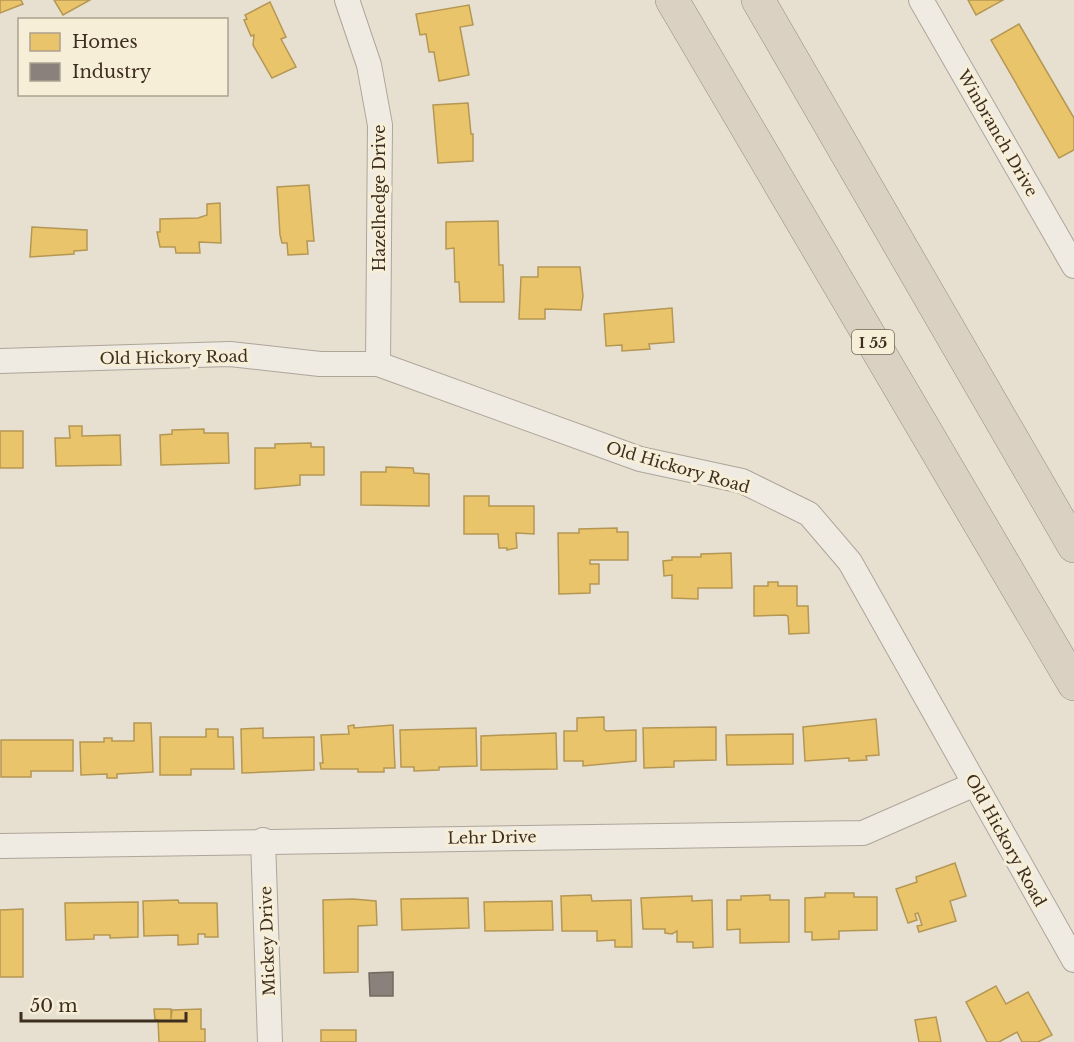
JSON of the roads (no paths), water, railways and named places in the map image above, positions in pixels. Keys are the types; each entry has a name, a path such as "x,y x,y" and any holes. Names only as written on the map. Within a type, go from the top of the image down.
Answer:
{"highway":[{"name":"I 55","path":"672,0 1074,684"},
{"path":"758,0 1074,546"}],"street":[{"name":"Hazelhedge Drive","path":"347,0 369,65 380,125 378,364"},
{"name":"Winbranch Drive","path":"921,0 1074,266"},
{"name":"Old Hickory Road","path":"0,361 230,354 320,364 378,364 640,459 742,481 809,514 850,562 1074,960"},
{"name":"Lehr Drive","path":"0,846 263,840 863,833 975,784"},
{"name":"Mickey Drive","path":"263,840 270,1042"}]}
